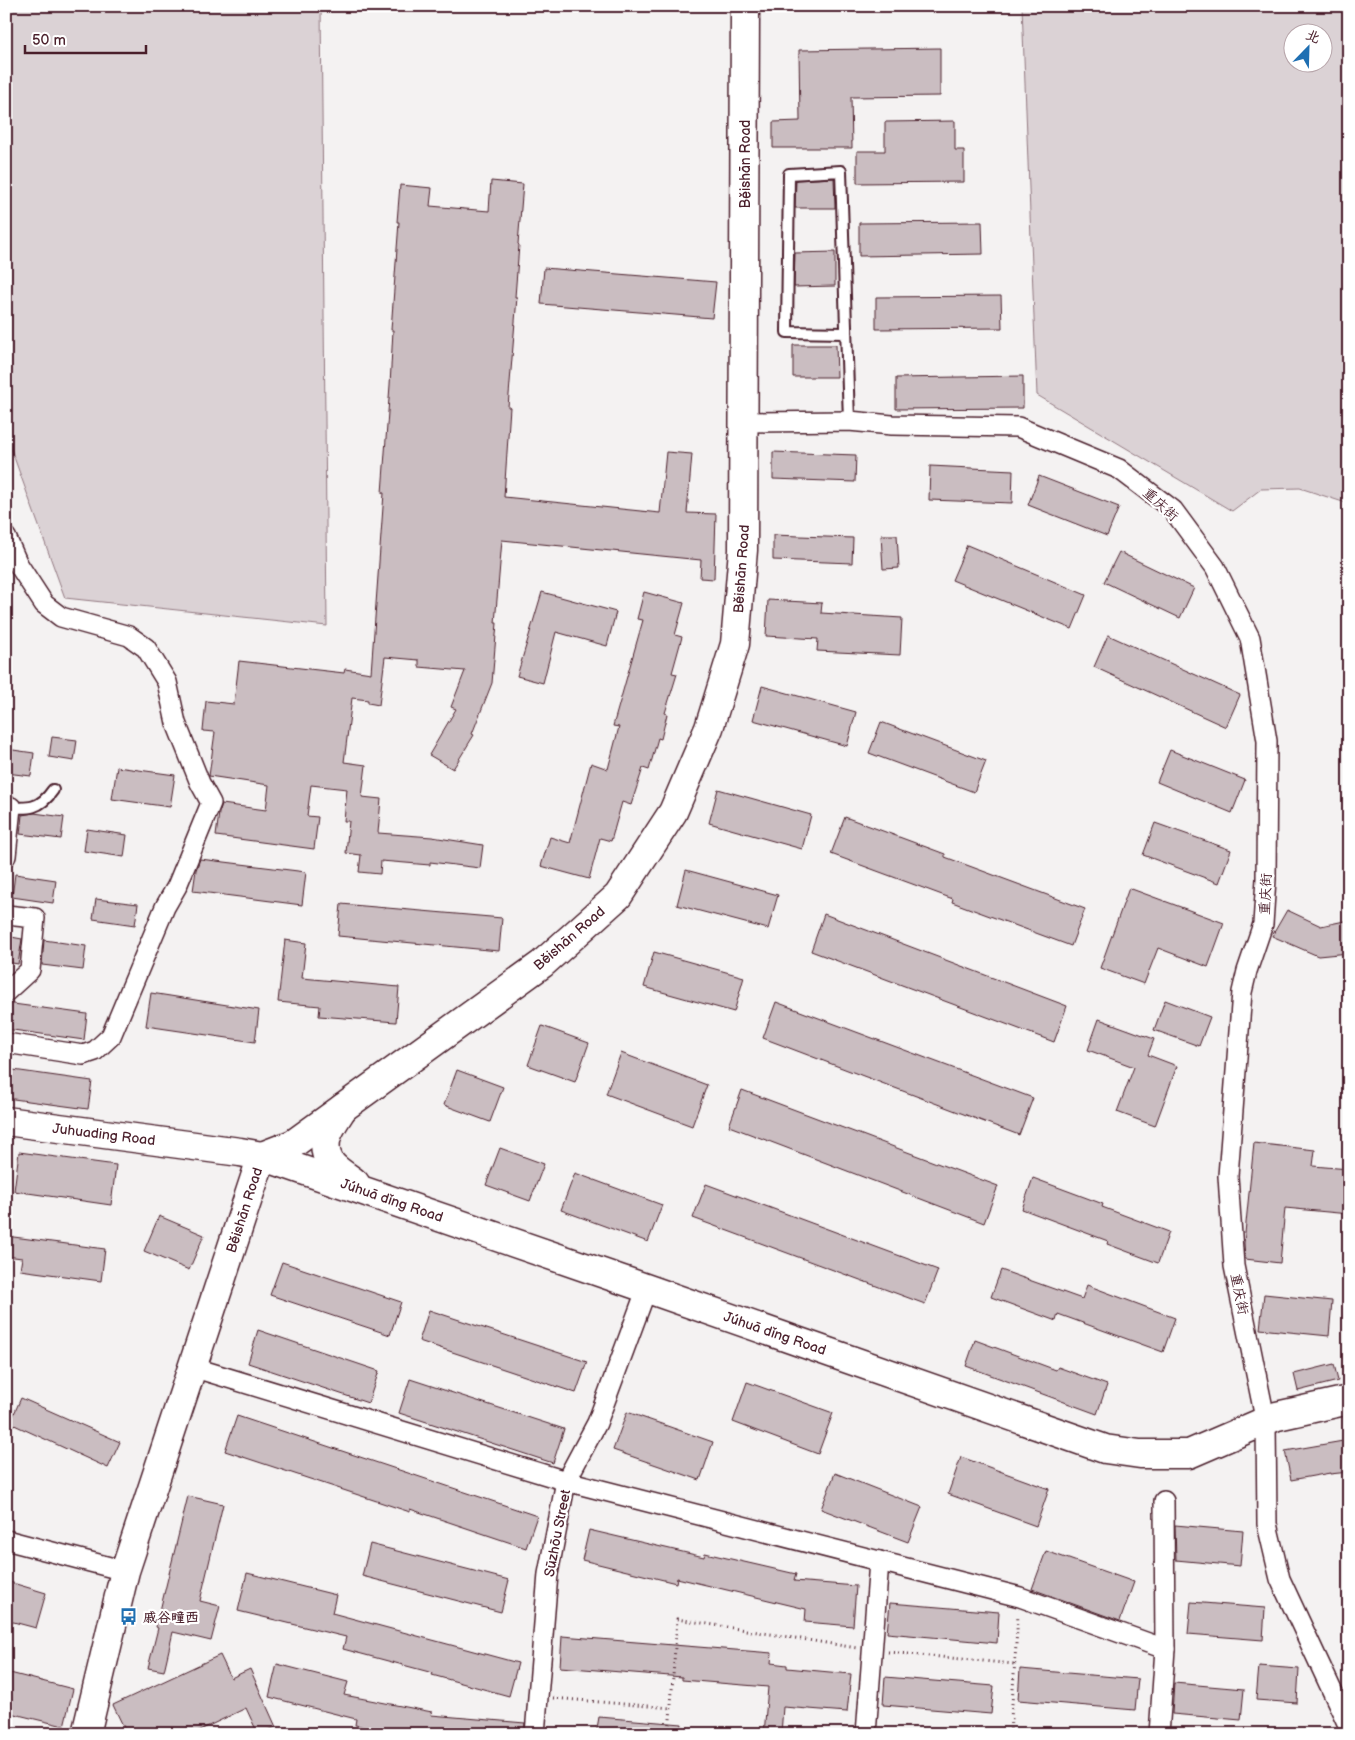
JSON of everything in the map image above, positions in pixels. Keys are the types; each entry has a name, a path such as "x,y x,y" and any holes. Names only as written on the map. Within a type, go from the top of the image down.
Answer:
{"main road":[{"name":"Běishān Road","path":"86,1734 125,1571 262,1156 294,1144 542,964 618,896 673,812 709,728 735,644 743,550 745,422 745,6"},
{"path":"343,1108 327,1134 326,1149 331,1164 364,1190"},
{"name":"Juhuading Road","path":"6,1121 202,1147"},
{"name":"Júhuā dǐng Road","path":"202,1147 262,1156 364,1190 1105,1449 1140,1454 1189,1454 1278,1416 1349,1400"},
{"path":"202,1147 231,1157 244,1177 241,1220"}],"street":[{"name":"重庆街","path":"745,422 849,421 892,425 1018,427 1119,469 1173,510 1215,567 1250,638 1267,742 1266,879 1264,924 1242,992 1228,1176 1234,1266 1266,1422 1267,1524 1280,1580 1349,1727"},
{"path":"6,537 18,564 44,604 61,617 130,636 146,648 167,682 176,724 200,783 211,803 111,1036 95,1050 83,1055 6,1043"},
{"path":"6,856 9,807"},
{"path":"6,914 35,918 30,970 6,992"},
{"name":"Sūzhōu Street","path":"535,1734 548,1574 566,1481 597,1423 647,1288"},
{"path":"192,1367 566,1481 1020,1597 1165,1649"},
{"path":"1159,1734 1165,1649 1164,1501"},
{"path":"6,1540 125,1571"},
{"path":"866,1734 879,1561"}],"lane":[{"path":"846,333 787,332 789,174 841,171 849,421"},
{"path":"9,807 35,807 45,801 53,790"}],"path":[{"path":"1010,1734 1020,1597"},
{"path":"669,1734 677,1619 872,1650 1014,1664"},
{"path":"538,1696 671,1708"}],"shaded area":[{"path":"6,6 321,6 327,626 65,598 6,435"},
{"path":"1022,6 1349,6 1349,504 1300,488 1261,489 1232,511 1037,395"}],"building":[{"path":"940,48 940,96 851,97 852,148 773,148 773,122 800,121 799,50"},
{"path":"955,121 955,150 964,150 964,182 857,183 857,151 885,151 885,122"},
{"path":"834,178 835,208 795,208 796,180"},
{"path":"491,181 523,184 504,497 660,513 666,452 692,454 687,513 716,514 714,579 700,578 701,560 502,540 492,683 472,734 474,735 453,769 429,755 456,709 451,707 465,671 419,667 419,660 385,657 379,705 368,703 368,700 352,698 344,762 366,765 362,797 381,799 378,833 432,837 483,845 480,868 430,862 430,865 381,861 380,874 359,872 361,855 346,853 349,821 344,821 347,789 311,785 307,816 318,817 314,849 216,836 222,804 266,810 269,785 209,776 215,732 203,731 206,701 234,704 239,661 344,673 345,669 371,673 384,493 382,493 390,385 393,330 391,330 400,185 432,188 430,206 489,211"},
{"path":"982,222 983,254 859,256 859,223"},
{"path":"835,252 835,286 794,287 795,253"},
{"path":"544,268 716,282 712,318 541,304"},
{"path":"1001,296 1002,328 876,329 876,297"},
{"path":"793,345 836,345 837,377 793,377"},
{"path":"1023,376 1023,408 896,409 896,378"},
{"path":"773,452 856,455 855,482 773,479"},
{"path":"930,466 1013,470 1012,503 929,500"},
{"path":"1039,476 1119,507 1107,536 1028,505"},
{"path":"773,535 853,538 852,563 773,560"},
{"path":"881,535 897,535 899,568 883,569"},
{"path":"967,545 1086,595 1072,629 952,580"},
{"path":"1119,552 1194,588 1180,618 1104,582"},
{"path":"542,592 616,612 607,646 556,632 543,683 517,676"},
{"path":"644,592 684,603 675,635 682,637 672,673 677,674 665,713 667,714 661,739 658,738 649,770 643,768 631,805 622,802 611,841 600,838 589,879 541,866 550,837 570,843 591,763 608,769 619,727 613,726 643,620 637,619"},
{"path":"768,600 822,603 821,613 902,618 900,655 817,651 818,639 766,636"},
{"path":"1108,635 1240,695 1226,727 1094,667"},
{"path":"762,686 856,712 847,746 753,720"},
{"path":"881,722 986,761 974,792 869,753"},
{"path":"52,737 77,740 74,761 49,757"},
{"path":"6,749 34,753 31,776 6,773"},
{"path":"1170,750 1245,780 1232,813 1157,782"},
{"path":"117,767 175,775 170,807 112,799"},
{"path":"718,789 811,815 802,849 709,823"},
{"path":"34,813 64,817 61,839 20,834 22,815"},
{"path":"845,817 945,854 945,857 1085,909 1071,946 952,902 953,899 831,854"},
{"path":"1155,823 1231,850 1219,883 1143,855"},
{"path":"87,829 127,835 124,857 84,851"},
{"path":"200,859 306,872 302,905 193,891 196,870"},
{"path":"686,870 778,895 768,929 677,905"},
{"path":"15,874 56,880 53,903 12,897"},
{"path":"1129,888 1224,923 1208,967 1158,948 1144,984 1100,968"},
{"path":"96,899 138,904 135,925 93,919"},
{"path":"341,904 502,918 499,951 338,936"},
{"path":"1287,910 1321,926 1349,920 1349,953 1318,956 1272,936"},
{"path":"824,914 1067,1006 1054,1042 811,951"},
{"path":"6,936 22,939 18,964 6,962"},
{"path":"44,940 86,946 83,970 42,965"},
{"path":"285,940 306,943 302,978 399,987 396,1022 319,1016 320,1006 278,1002"},
{"path":"654,952 744,977 734,1012 644,987"},
{"path":"151,993 259,1010 255,1042 146,1026"},
{"path":"1165,1000 1210,1017 1199,1046 1154,1030"},
{"path":"776,1002 1033,1098 1019,1135 763,1038"},
{"path":"6,1003 87,1014 84,1040 6,1029"},
{"path":"1099,1019 1154,1039 1148,1055 1177,1066 1155,1126 1117,1112 1134,1067 1088,1050"},
{"path":"542,1026 589,1043 575,1082 528,1065"},
{"path":"621,1053 707,1085 692,1126 606,1094"},
{"path":"6,1069 92,1081 88,1109 6,1098"},
{"path":"457,1070 503,1087 490,1122 444,1105"},
{"path":"742,1090 998,1186 984,1223 729,1126"},
{"path":"1254,1143 1315,1150 1313,1166 1349,1169 1349,1214 1285,1208 1280,1263 1245,1259 1244,1243"},
{"path":"500,1148 544,1164 530,1201 486,1185"},
{"path":"19,1152 116,1165 111,1205 14,1191"},
{"path":"575,1173 662,1205 648,1242 561,1210"},
{"path":"1033,1178 1103,1204 1102,1207 1169,1232 1158,1263 1107,1244 1108,1241 1022,1209"},
{"path":"706,1184 938,1270 925,1304 693,1218"},
{"path":"159,1216 204,1235 189,1270 144,1251"},
{"path":"6,1236 105,1249 101,1281 20,1270 22,1258 6,1256"},
{"path":"282,1262 401,1302 390,1335 270,1295"},
{"path":"1001,1270 1082,1299 1087,1285 1175,1318 1163,1352 1058,1314 1056,1321 991,1297"},
{"path":"1264,1294 1332,1301 1329,1336 1260,1329"},
{"path":"429,1310 587,1362 576,1393 419,1341"},
{"path":"258,1330 379,1371 368,1403 248,1363"},
{"path":"975,1340 1056,1370 1058,1367 1107,1385 1097,1414 966,1366"},
{"path":"1334,1364 1338,1381 1298,1391 1294,1374"},
{"path":"410,1379 564,1429 553,1463 399,1413"},
{"path":"747,1382 833,1413 818,1454 733,1422"},
{"path":"21,1398 120,1442 108,1468 10,1423"},
{"path":"627,1412 713,1442 700,1480 613,1450"},
{"path":"237,1416 537,1516 526,1548 410,1509 410,1512 225,1451"},
{"path":"1349,1440 1349,1472 1330,1473 1291,1480 1285,1451"},
{"path":"961,1457 1049,1489 1036,1526 948,1494"},
{"path":"835,1473 922,1507 908,1542 821,1509"},
{"path":"188,1496 223,1504 200,1601 220,1606 211,1641 173,1632 164,1671 148,1668"},
{"path":"1175,1525 1243,1531 1240,1566 1176,1560"},
{"path":"589,1530 704,1557 705,1553 796,1574 794,1581 856,1586 853,1626 805,1622 806,1609 677,1578 676,1583 582,1560"},
{"path":"370,1544 509,1580 501,1612 362,1576"},
{"path":"1046,1551 1134,1582 1120,1621 1032,1589"},
{"path":"247,1573 336,1595 332,1613 518,1663 509,1696 343,1649 346,1637 238,1611"},
{"path":"6,1581 46,1593 36,1628 6,1620"},
{"path":"1191,1602 1265,1608 1263,1640 1188,1634"},
{"path":"890,1603 999,1612 997,1643 887,1633"},
{"path":"562,1636 772,1653 771,1663 787,1665 787,1668 851,1674 847,1712 783,1707 781,1734 764,1734 768,1687 682,1680 682,1677 560,1667"},
{"path":"220,1655 231,1678 250,1669 276,1727 258,1734 246,1708 192,1734 127,1734 113,1705"},
{"path":"277,1664 348,1682 344,1695 432,1712 431,1715 525,1723 524,1734 400,1734 355,1725 356,1719 269,1697"},
{"path":"1259,1666 1299,1669 1297,1703 1256,1700"},
{"path":"1020,1669 1138,1679 1135,1710 1018,1700"},
{"path":"6,1672 73,1689 64,1726 6,1712"},
{"path":"885,1677 994,1686 991,1714 883,1705"},
{"path":"1174,1683 1244,1689 1241,1720 1172,1714"},
{"path":"599,1717 682,1724 681,1734 596,1734"}],"place":[{"name":"戚谷疃西","path":"129,1617"}]}
